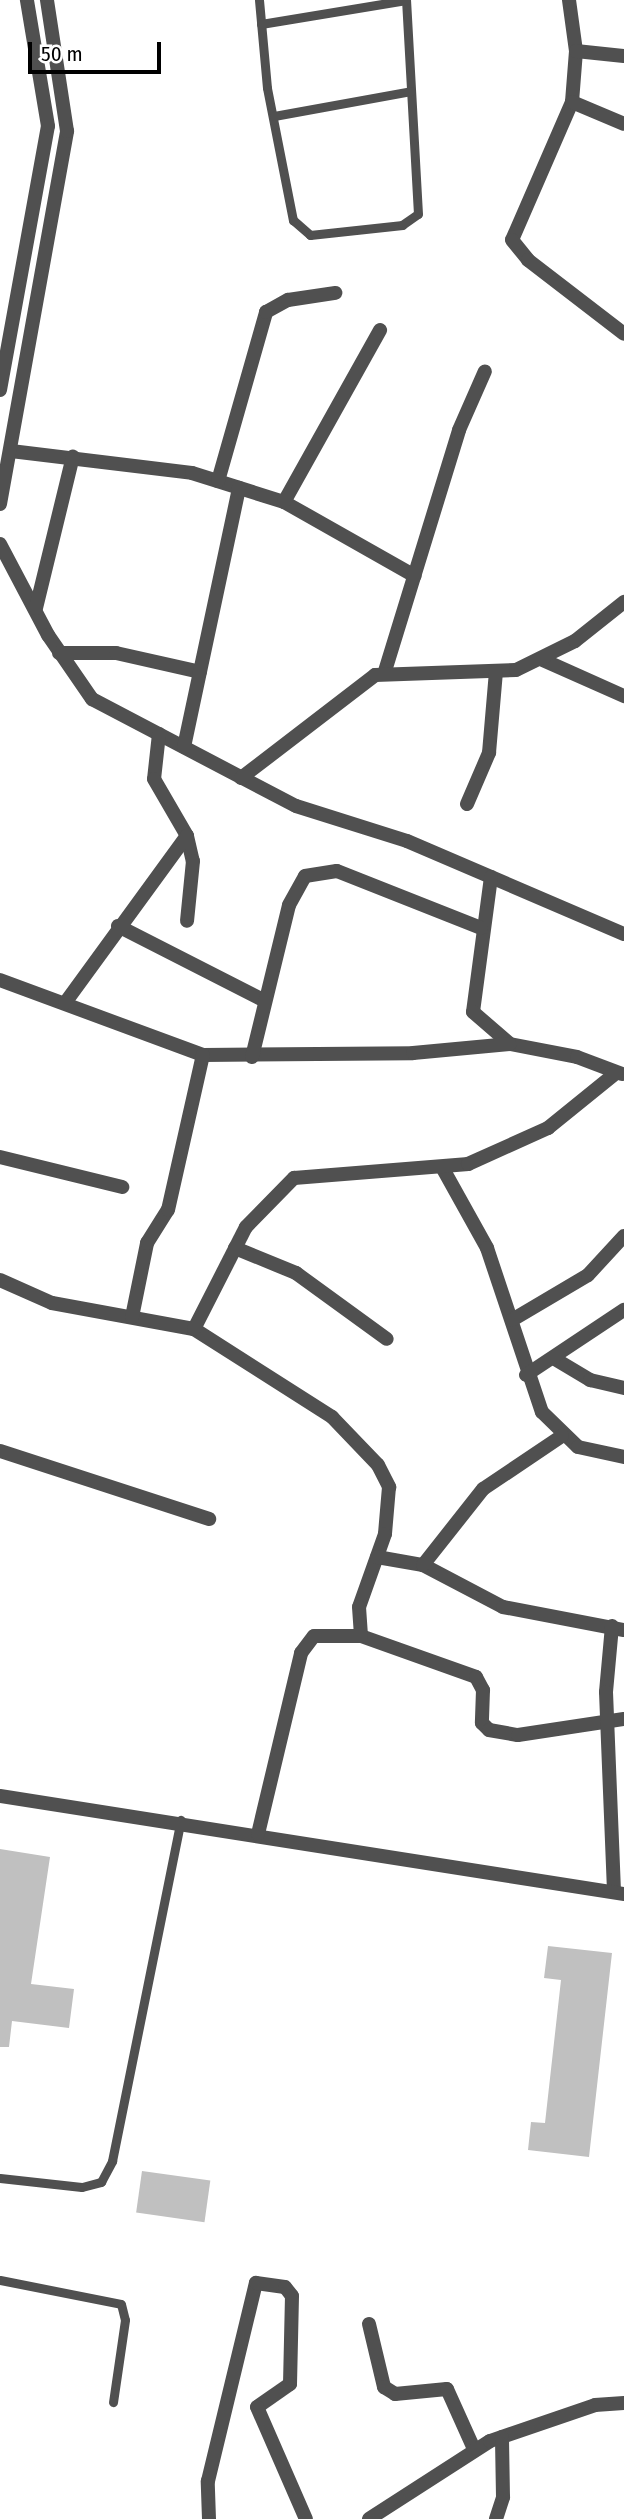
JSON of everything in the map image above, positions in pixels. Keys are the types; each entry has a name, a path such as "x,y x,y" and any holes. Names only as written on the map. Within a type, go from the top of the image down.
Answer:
{"street":[{"path":"0,390 48,126 27,0"},
{"path":"0,503 68,131 47,0"},
{"path":"569,0 576,51 572,102 512,240 528,260 624,334"},
{"path":"576,51 624,56"},
{"path":"572,102 624,124"},
{"path":"218,481 266,312 288,300 335,293"},
{"path":"284,502 380,330"},
{"path":"242,778 385,671 459,430 485,371"},
{"path":"10,451 162,465 218,481 284,502 415,576"},
{"path":"36,608 73,456"},
{"path":"184,747 239,488"},
{"path":"0,544 59,653 92,699 242,778 337,823 407,841 624,934"},
{"path":"385,671 496,671 543,660 624,602"},
{"path":"59,653 116,653 200,673"},
{"path":"543,660 624,696"},
{"path":"467,804 489,753 496,671"},
{"path":"159,734 154,779 187,836 193,861 187,921"},
{"path":"65,1003 118,926 187,836"},
{"path":"252,1057 296,885 322,869 481,928"},
{"path":"491,877 481,928 473,1012 510,1044"},
{"path":"118,926 265,1001"},
{"path":"0,980 203,1055 252,1057 510,1044 577,1057 620,1074"},
{"path":"132,1317 147,1243 168,1210 203,1055"},
{"path":"194,1329 234,1248 264,1203 294,1178 468,1164 548,1128 620,1074"},
{"path":"0,1157 122,1187"},
{"path":"442,1167 487,1248 512,1320 526,1375 562,1436 578,1447 624,1457"},
{"path":"512,1320 567,1291 624,1236"},
{"path":"234,1248 296,1273 387,1339"},
{"path":"0,1280 52,1303 194,1329 332,1418 378,1465 389,1487 377,1557 359,1607 361,1636"},
{"path":"526,1375 555,1359 624,1310"},
{"path":"555,1359 590,1380 624,1388"},
{"path":"423,1565 483,1489 562,1436"},
{"path":"0,1451 209,1519"},
{"path":"0,1796 181,1821 619,1892 609,1724 618,1628 503,1607 423,1565 377,1557"},
{"path":"258,1834 301,1653 314,1636 361,1636 476,1677 483,1690 482,1723 499,1734 609,1724 624,1719"},
{"path":"209,2519 208,2481 256,2283 285,2287 292,2296 290,2384 257,2407 306,2519"},
{"path":"369,2324 384,2387 395,2394 447,2389 474,2449"},
{"path":"369,2519 474,2449 585,2407 624,2403"},
{"path":"496,2519 503,2497 502,2437"}],"lane":[{"path":"260,0 261,24 274,116 299,230 310,235 402,225 418,214 406,0 261,24"},
{"path":"274,116 411,91"},
{"path":"0,2178 82,2187 101,2182 112,2161 181,1821"},
{"path":"0,2280 121,2304 125,2320 113,2402"}],"building":[{"path":"0,1849 50,1857 31,1984 74,1989 69,2028 12,2021 9,2047 0,2047"},
{"path":"548,1946 612,1953 589,2157 528,2150 531,2122 545,2123 561,1980 544,1978"},
{"path":"142,2171 210,2181 204,2222 136,2213"}]}
